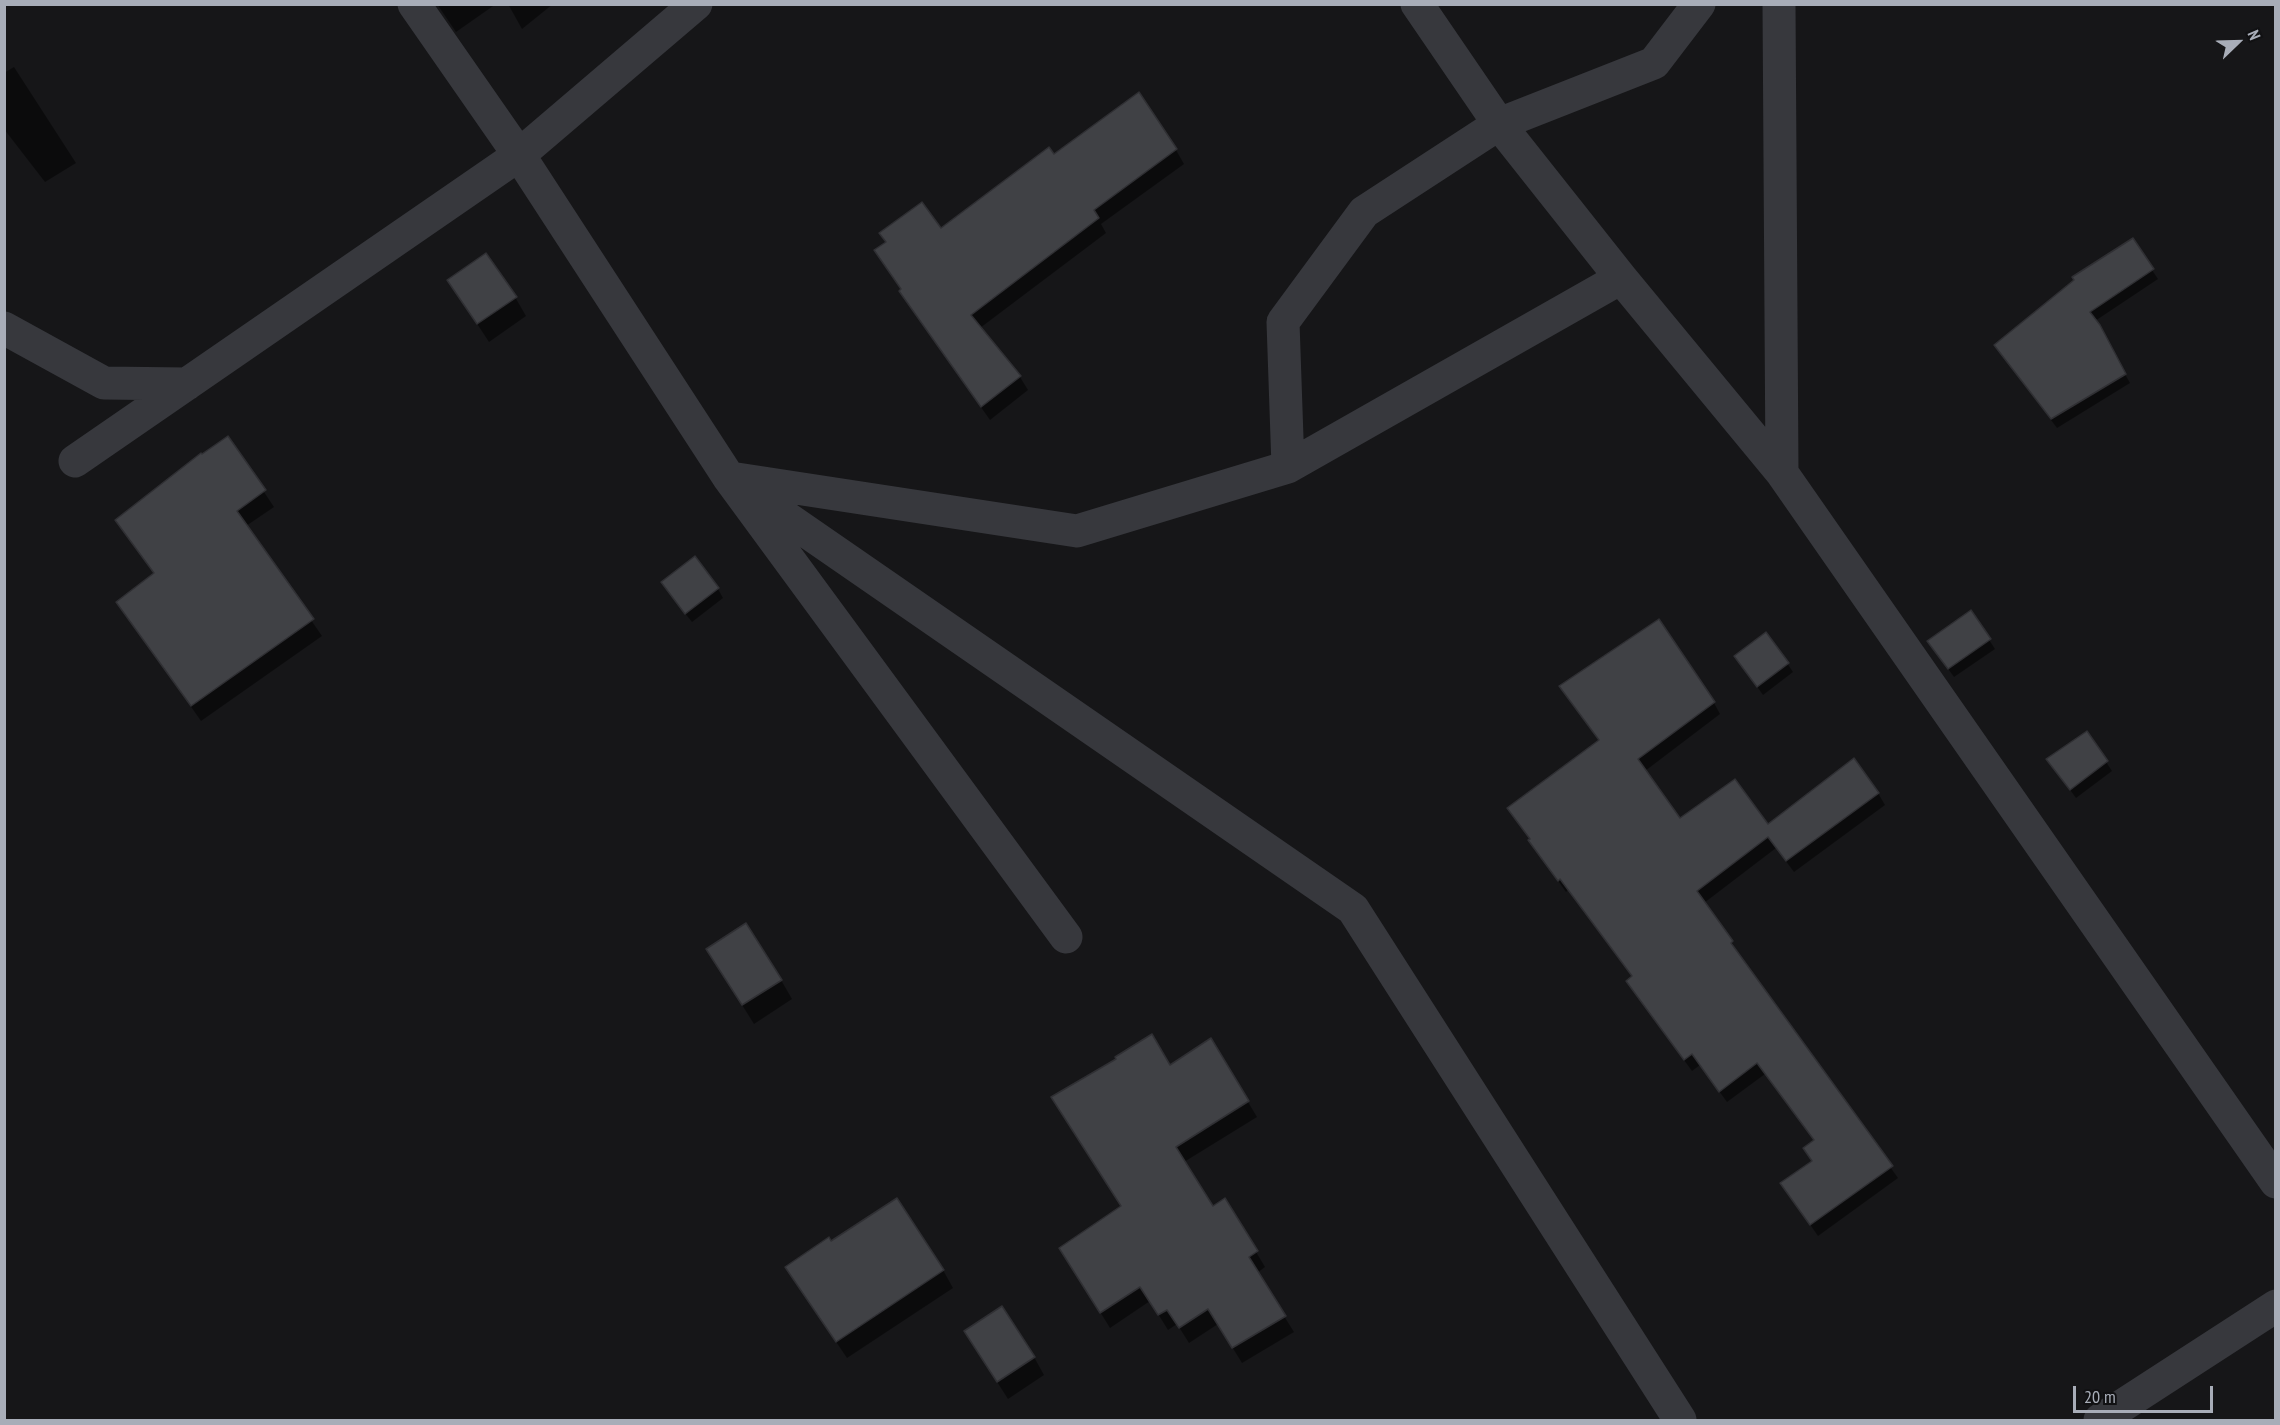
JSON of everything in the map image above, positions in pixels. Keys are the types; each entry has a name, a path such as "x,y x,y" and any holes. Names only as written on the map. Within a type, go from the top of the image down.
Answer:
{"street":[{"path":"414,4 519,155 729,478 1066,938"},
{"path":"75,461 519,155 696,4"},
{"path":"1417,4 1499,124 1621,278 1782,473 2276,1182"},
{"path":"1288,467 1283,322 1364,212 1499,124 1654,63 1699,4"},
{"path":"1779,4 1782,473"},
{"path":"729,478 1077,531 1288,467 1621,278"},
{"path":"4,328 104,383 188,384"},
{"path":"729,478 1353,909 1680,1420"},
{"path":"2100,1420 2276,1306"}],"building":[{"path":"1139,92 1177,149 1094,210 1099,218 971,315 1021,376 981,407 899,291 901,289 874,250 886,242 879,233 922,202 941,228 1049,147 1054,154"},
{"path":"2133,238 2154,269 2090,312 2100,325 2126,374 2051,419 1994,345 2074,280 2072,277"},
{"path":"486,253 517,297 477,324 447,280"},
{"path":"228,436 266,490 237,511 314,619 191,706 116,602 154,573 115,520 201,453"},
{"path":"695,556 719,588 685,614 661,582"},
{"path":"1971,610 1991,639 1948,669 1927,641"},
{"path":"1659,619 1715,702 1638,759 1680,818 1735,779 1768,824 1854,758 1879,793 1786,861 1768,837 1697,891 1733,941 1731,943 1893,1166 1810,1225 1780,1183 1812,1161 1803,1148 1814,1140 1757,1063 1719,1092 1692,1054 1684,1060 1626,981 1632,976 1560,879 1558,881 1507,808 1599,740 1559,686"},
{"path":"1766,632 1789,663 1757,687 1734,656"},
{"path":"2087,731 2108,761 2070,790 2046,759"},
{"path":"746,923 782,980 742,1005 706,949"},
{"path":"1152,1034 1170,1065 1211,1038 1249,1101 1176,1147 1213,1206 1225,1198 1258,1251 1249,1257 1286,1316 1232,1348 1208,1309 1179,1328 1167,1310 1158,1315 1140,1287 1100,1313 1059,1248 1121,1206 1051,1097 1116,1059 1115,1057"},
{"path":"897,1198 944,1270 836,1342 785,1267 829,1237 831,1241"},
{"path":"1002,1306 1035,1357 997,1382 964,1331"}]}
